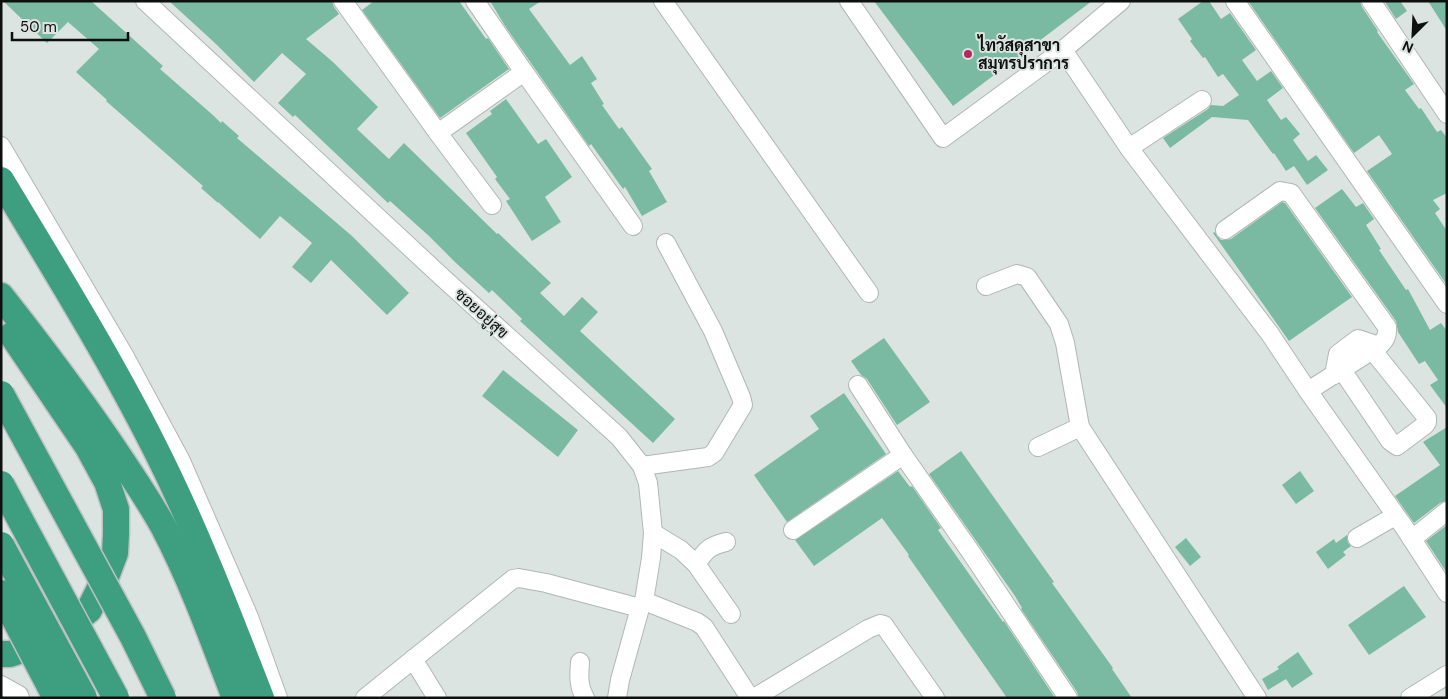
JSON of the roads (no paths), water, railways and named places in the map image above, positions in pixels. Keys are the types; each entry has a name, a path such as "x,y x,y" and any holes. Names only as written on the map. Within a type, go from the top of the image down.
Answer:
{"highway":[{"path":"11,180 155,447 190,520 261,698"},
{"path":"1,296 34,336 76,394 131,474 162,525 185,571 235,698"},
{"path":"1,317 88,447 102,473 116,509 114,553 108,574 89,610 47,642 10,654 1,654"},
{"path":"1,394 128,629 163,698"},
{"path":"1,484 116,698"},
{"path":"1,545 84,698"},
{"path":"1,593 56,698"}],"street":[{"name":"ซอยอยู่สุข","path":"144,1 443,278 619,436 642,466 648,483 653,533 651,558 642,605 620,680 617,698"},
{"path":"475,1 633,226"},
{"path":"662,1 869,293"},
{"path":"849,1 943,138 1063,50 1121,1"},
{"path":"1235,1 1447,304"},
{"path":"1371,1 1447,114"},
{"path":"351,4 438,133 492,205"},
{"path":"1063,50 1129,148 1270,334 1412,538 1447,593"},
{"path":"438,133 524,72"},
{"path":"1129,148 1202,100"},
{"path":"1,146 11,180"},
{"path":"1,171 11,180 124,355 181,461 249,617 278,698"},
{"path":"1224,230 1280,191 1291,193 1387,327 1388,333 1385,340 1376,348 1308,391"},
{"path":"642,466 708,457 714,453 743,404 713,331 666,243"},
{"path":"986,286 1017,274 1027,276 1060,324 1080,427 1257,698"},
{"path":"1338,372 1390,441 1397,446 1425,425 1427,418 1376,348"},
{"path":"858,385 903,455 970,551 1068,698"},
{"path":"1038,447 1080,427"},
{"path":"793,530 903,455"},
{"path":"1412,538 1447,511"},
{"path":"1357,538 1395,516"},
{"path":"653,533 681,550 696,564 731,614"},
{"path":"696,564 714,545 726,542"},
{"path":"365,698 386,692 413,658 513,579 519,578 642,605 697,622 704,627 752,698 868,629 880,624 884,625 935,698"},
{"path":"413,658 437,698"},
{"path":"580,662 579,680 584,698"},
{"path":"1410,698 1447,675"},
{"path":"1,685 19,695 20,698"}],"place":[{"name":"ไทวัสดุสาขา สมุทรปราการ","path":"968,54"}]}
